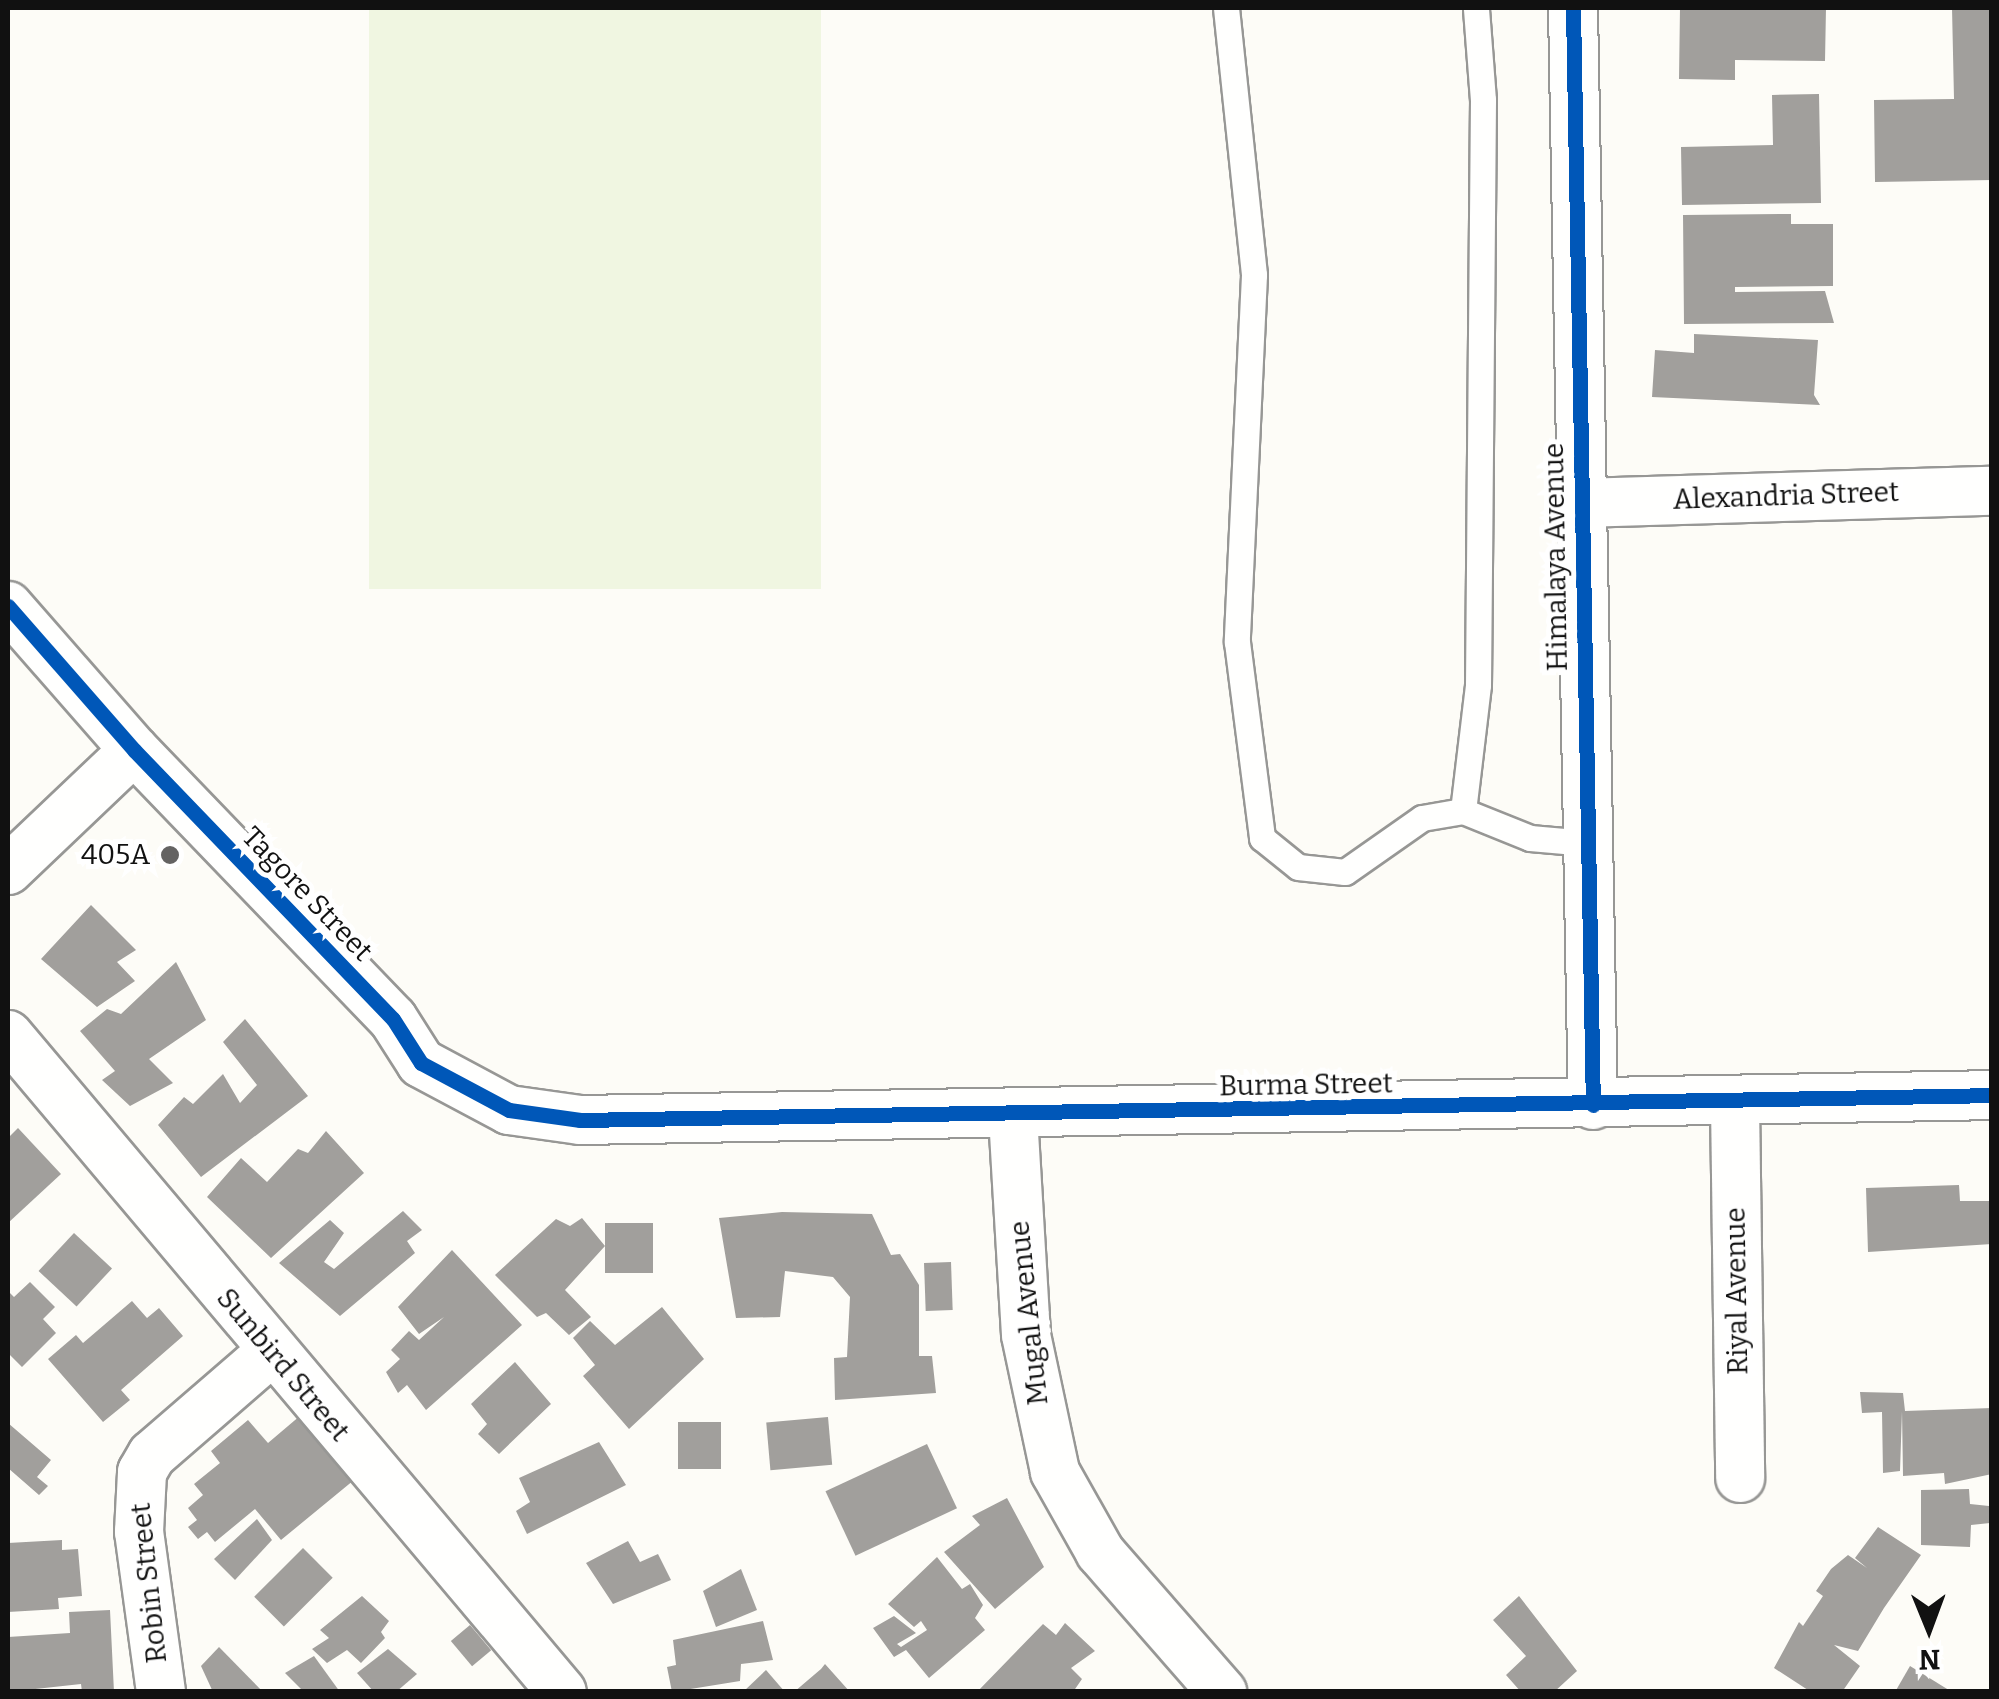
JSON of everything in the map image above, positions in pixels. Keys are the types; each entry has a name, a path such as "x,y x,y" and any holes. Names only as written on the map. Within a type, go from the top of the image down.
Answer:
{"street":[{"name":"Himalaya Avenue","path":"1573,8 1593,1105"},
{"name":"Alexandria Street","path":"1580,503 1992,491"},
{"name":"Tagore Street","path":"8,606 134,750 393,1019 421,1063 508,1110 621,1119"},
{"path":"8,870 134,750"},
{"name":"Sunbird Street","path":"8,1035 562,1692"},
{"name":"Burma Street","path":"621,1119 1735,1104 1992,1095"},
{"name":"Riyal Avenue","path":"1735,1104 1740,1478"},
{"name":"Mugal Avenue","path":"1012,1116 1026,1335 1056,1472 1100,1552 1222,1692"},
{"name":"Robin Street","path":"161,1692 139,1532 142,1472 152,1455 272,1352"}],"lane":[{"path":"1226,8 1254,275 1237,642 1262,838 1298,867 1345,872 1422,818 1464,812 1530,838 1587,843"},
{"path":"1464,812 1478,685 1483,100 1476,8"}],"green space":[{"path":"369,8 821,8 821,589 369,589"}],"building":[{"path":"1680,8 1826,8 1825,61 1735,60 1735,80 1679,79"},
{"path":"1952,8 1992,8 1992,180 1875,182 1874,100 1954,99"},
{"path":"1819,94 1821,203 1682,205 1681,147 1773,145 1772,95"},
{"path":"1791,214 1791,224 1833,224 1833,286 1735,287 1735,292 1825,291 1834,323 1684,324 1683,215"},
{"path":"1694,334 1818,340 1814,395 1820,405 1652,397 1655,350 1694,353"},
{"path":"91,905 136,950 117,962 135,981 97,1007 41,959"},
{"path":"176,962 206,1020 149,1059 173,1083 130,1106 102,1080 115,1071 80,1031 107,1009 121,1014"},
{"path":"245,1019 308,1096 201,1177 158,1125 184,1097 193,1104 223,1074 240,1103 257,1085 223,1042"},
{"path":"18,1128 61,1174 8,1223 8,1138"},
{"path":"326,1131 364,1173 271,1258 207,1197 241,1158 267,1182 298,1149 308,1153"},
{"path":"1959,1185 1960,1201 1992,1201 1992,1244 1868,1252 1866,1188"},
{"path":"403,1211 422,1230 407,1241 415,1253 340,1316 279,1263 330,1220 344,1233 324,1262 334,1269"},
{"path":"782,1212 872,1214 891,1255 900,1254 919,1285 919,1356 932,1356 936,1393 835,1400 834,1358 847,1357 850,1297 833,1277 785,1271 780,1317 736,1318 719,1218"},
{"path":"582,1218 605,1246 565,1290 591,1317 569,1335 546,1313 537,1317 495,1275 556,1219 570,1226"},
{"path":"605,1223 653,1223 653,1273 605,1273"},
{"path":"74,1233 112,1268 77,1306 39,1271"},
{"path":"452,1250 522,1325 426,1410 407,1385 398,1393 386,1372 400,1359 391,1350 409,1331 419,1340 444,1317 419,1334 398,1307"},
{"path":"951,1262 953,1310 926,1311 924,1263"},
{"path":"30,1282 55,1307 43,1319 56,1333 22,1367 8,1353 8,1291 14,1297"},
{"path":"132,1301 147,1318 159,1308 183,1336 121,1390 130,1400 103,1422 48,1359 76,1335 83,1343"},
{"path":"662,1307 704,1359 629,1429 583,1376 595,1365 573,1338 590,1321 615,1345"},
{"path":"515,1362 551,1404 499,1454 478,1434 487,1424 471,1404"},
{"path":"1860,1392 1903,1393 1905,1411 1992,1408 1992,1474 1945,1484 1944,1473 1903,1476 1902,1411 1900,1471 1883,1473 1882,1412 1862,1413"},
{"path":"301,1415 354,1480 281,1540 255,1509 215,1542 207,1532 198,1539 188,1527 197,1520 188,1508 203,1495 194,1484 220,1463 211,1451 248,1420 268,1443"},
{"path":"828,1417 832,1465 770,1470 766,1422"},
{"path":"678,1422 721,1422 721,1469 678,1469"},
{"path":"8,1423 51,1460 37,1477 48,1486 39,1495 8,1468"},
{"path":"599,1442 626,1485 527,1534 516,1511 530,1502 519,1478"},
{"path":"927,1444 957,1508 855,1556 825,1491"},
{"path":"1969,1489 1970,1504 1989,1506 1990,1523 1971,1525 1970,1547 1921,1545 1921,1490"},
{"path":"1007,1498 1044,1567 995,1609 944,1552 980,1525 972,1516"},
{"path":"257,1519 272,1540 235,1580 214,1559"},
{"path":"1878,1527 1921,1555 1858,1651 1834,1645 1860,1666 1842,1692 1811,1692 1774,1668 1799,1622 1803,1626 1823,1596 1816,1591 1831,1569 1848,1555 1867,1568 1855,1558"},
{"path":"62,1540 62,1550 78,1549 82,1596 58,1598 59,1609 8,1612 8,1543"},
{"path":"628,1541 640,1562 658,1554 671,1580 613,1604 586,1563"},
{"path":"303,1548 333,1578 284,1626 254,1597"},
{"path":"937,1557 962,1589 970,1584 983,1605 975,1618 985,1630 929,1678 906,1650 894,1657 873,1628 894,1616 916,1633 897,1644 901,1647 927,1630 921,1621 914,1627 888,1604"},
{"path":"741,1569 757,1610 716,1627 703,1591"},
{"path":"362,1596 389,1621 381,1632 385,1638 361,1663 347,1650 327,1663 312,1649 329,1638 320,1630"},
{"path":"1519,1596 1577,1671 1554,1692 1521,1692 1506,1675 1526,1656 1493,1620"},
{"path":"110,1610 114,1692 82,1692 81,1684 8,1692 8,1637 70,1633 69,1612"},
{"path":"763,1621 773,1660 741,1664 740,1681 672,1692 667,1667 676,1665 673,1640"},
{"path":"1065,1623 1095,1651 1071,1668 1082,1679 1073,1692 977,1692 1043,1624 1056,1635"},
{"path":"470,1625 491,1650 472,1666 451,1641"},
{"path":"219,1647 263,1692 213,1692 201,1666"},
{"path":"388,1649 417,1674 396,1692 374,1692 357,1673"},
{"path":"314,1656 340,1692 304,1692 285,1673"},
{"path":"825,1664 850,1692 794,1692 821,1669"},
{"path":"1910,1666 1952,1692 1895,1692"},
{"path":"766,1670 785,1692 743,1692"}],"cycle path":[{"path":"1573,8 1593,1105"},
{"path":"8,606 134,750 393,1019 421,1063 509,1110 580,1120 1992,1095"}],"place":[{"name":"405A","path":"170,855"}]}
